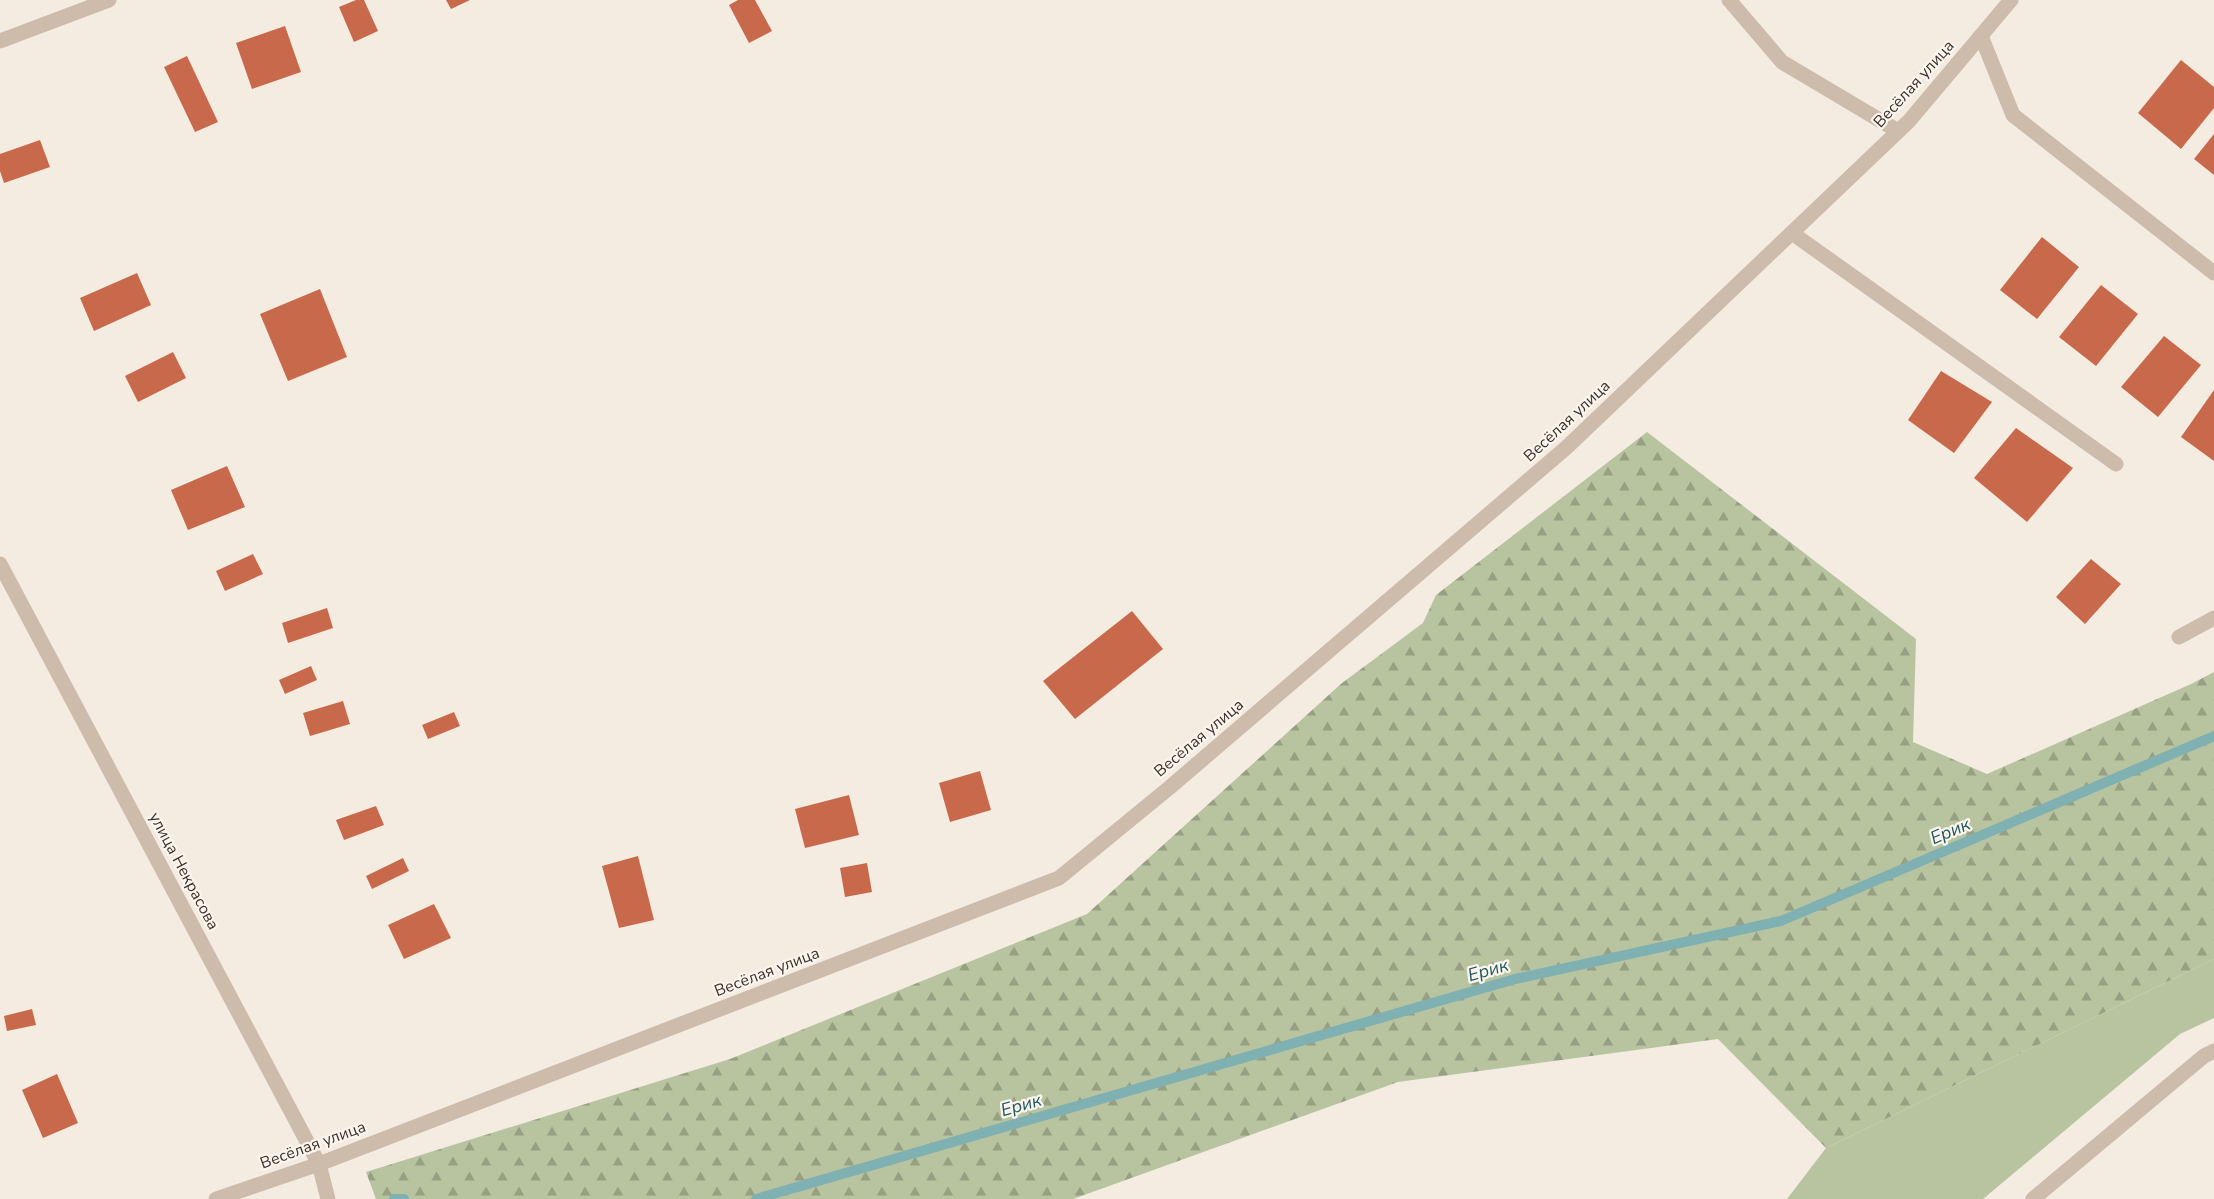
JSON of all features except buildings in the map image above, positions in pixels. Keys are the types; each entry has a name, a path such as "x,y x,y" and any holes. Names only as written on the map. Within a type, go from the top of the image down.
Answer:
{"street":[{"path":"0,41 109,0"},
{"path":"1729,0 1782,62 1898,131"},
{"name":"Весёлая улица","path":"216,1199 319,1164 1059,878 1169,788 1568,447 1898,131 2012,0"},
{"path":"1981,36 2013,115 2214,273"},
{"path":"1791,233 2116,464"},
{"name":"улица Некрасова","path":"0,564 319,1164 328,1199"},
{"path":"2179,637 2214,618"},
{"path":"2033,1199 2214,1050"}],"green space":[{"path":"1647,432 1916,639 1913,742 1987,774 2214,672 2214,959 1826,1148 1718,1039 1398,1082 1073,1199 376,1199 366,1172 730,1059 1087,914 1342,683 1423,623 1436,595"},
{"path":"2214,959 2214,1018 2180,1034 1983,1199 1787,1199 1826,1148"}],"waterway":[{"name":"Ерик","path":"756,1199 1515,979 1781,921 2214,736"},
{"name":"Ерик","path":"394,1199 404,1199"}]}
